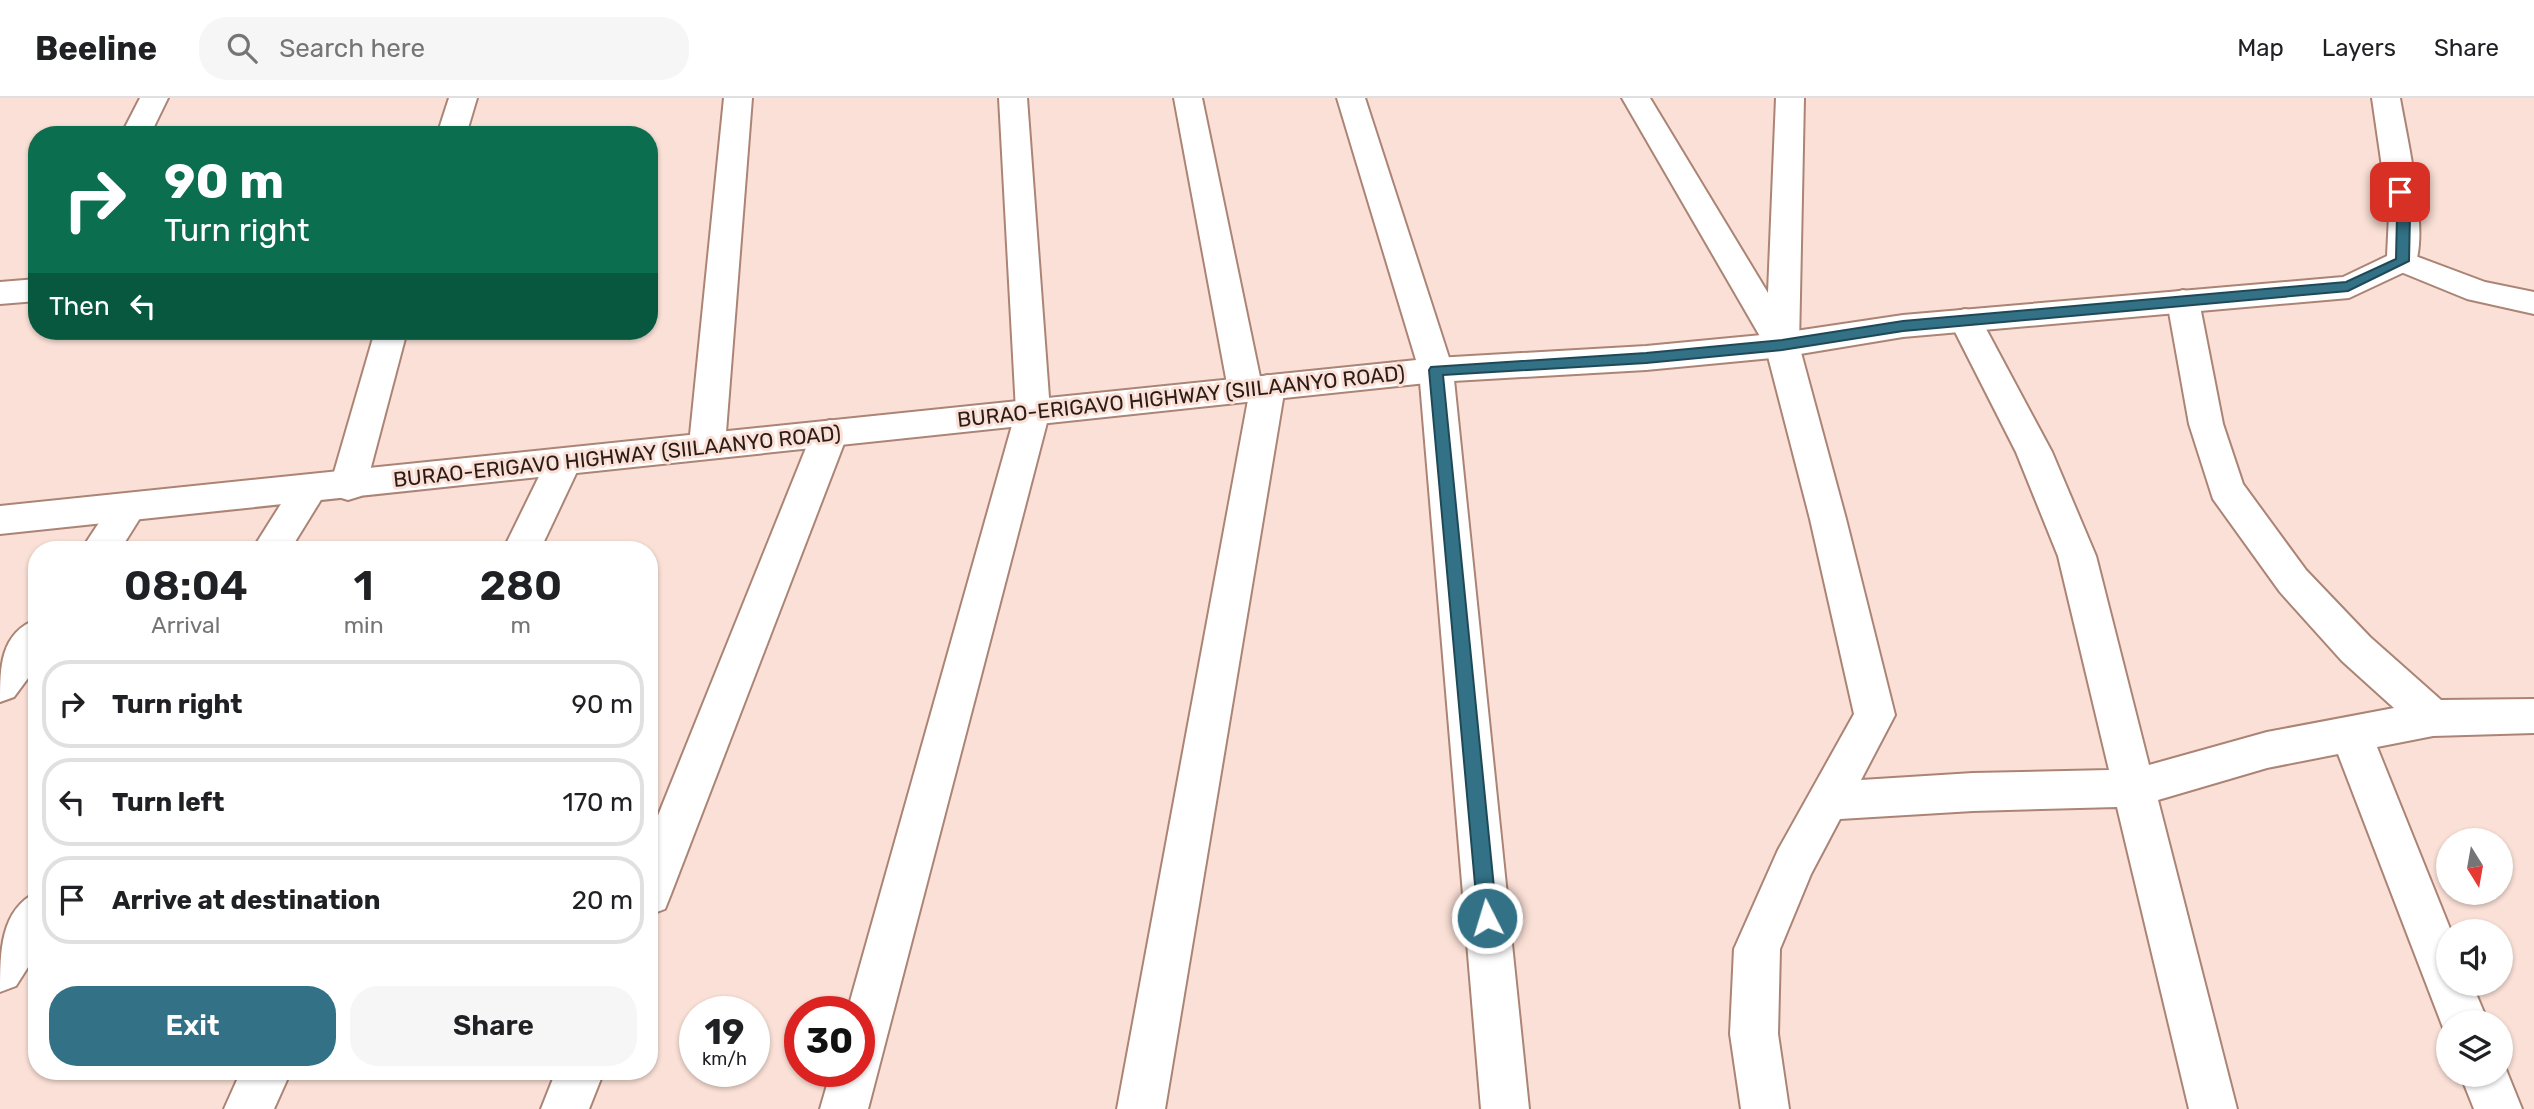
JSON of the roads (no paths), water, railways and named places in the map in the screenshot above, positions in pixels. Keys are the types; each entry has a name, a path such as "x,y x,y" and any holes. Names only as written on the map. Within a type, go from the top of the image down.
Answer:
{"main road":[{"path":"140,126 154,98"},
{"path":"454,126 463,98"},
{"path":"707,446 738,98"},
{"path":"875,996 1033,411 1013,98"},
{"path":"1141,1109 1256,388 1188,98"},
{"path":"1351,98 1436,370 1505,1109"},
{"path":"1636,98 1782,345 1875,715 1793,864 1758,949 1754,1034 1765,1109"},
{"path":"1782,345 1790,98"},
{"path":"2386,98 2404,215 2402,261 2477,291 2534,303"},
{"name":"BURAO-ERIGAVO HIGHWAY (SIILAANYO ROAD)","path":"0,520 348,486 1436,370 1646,358 1782,345 1903,326 2348,287 2402,261"},
{"path":"0,293 28,291"},
{"path":"2183,301 2206,424 2226,489 2293,581 2356,649 2433,719"},
{"path":"1965,320 2034,452 2077,556 2213,1109"},
{"path":"348,486 389,340"},
{"path":"658,871 830,433"},
{"path":"525,541 563,463"},
{"path":"276,541 309,490"},
{"path":"105,541 129,507"},
{"path":"0,685 28,647"},
{"path":"1827,801 1973,792 2135,788 2267,750 2433,719 2534,716"},
{"path":"2351,734 2436,950"},
{"path":"0,970 28,927"},
{"path":"248,1109 262,1080"},
{"path":"565,1109 576,1080"},
{"path":"845,1109 851,1087"},
{"path":"2489,1087 2498,1109"}]}
